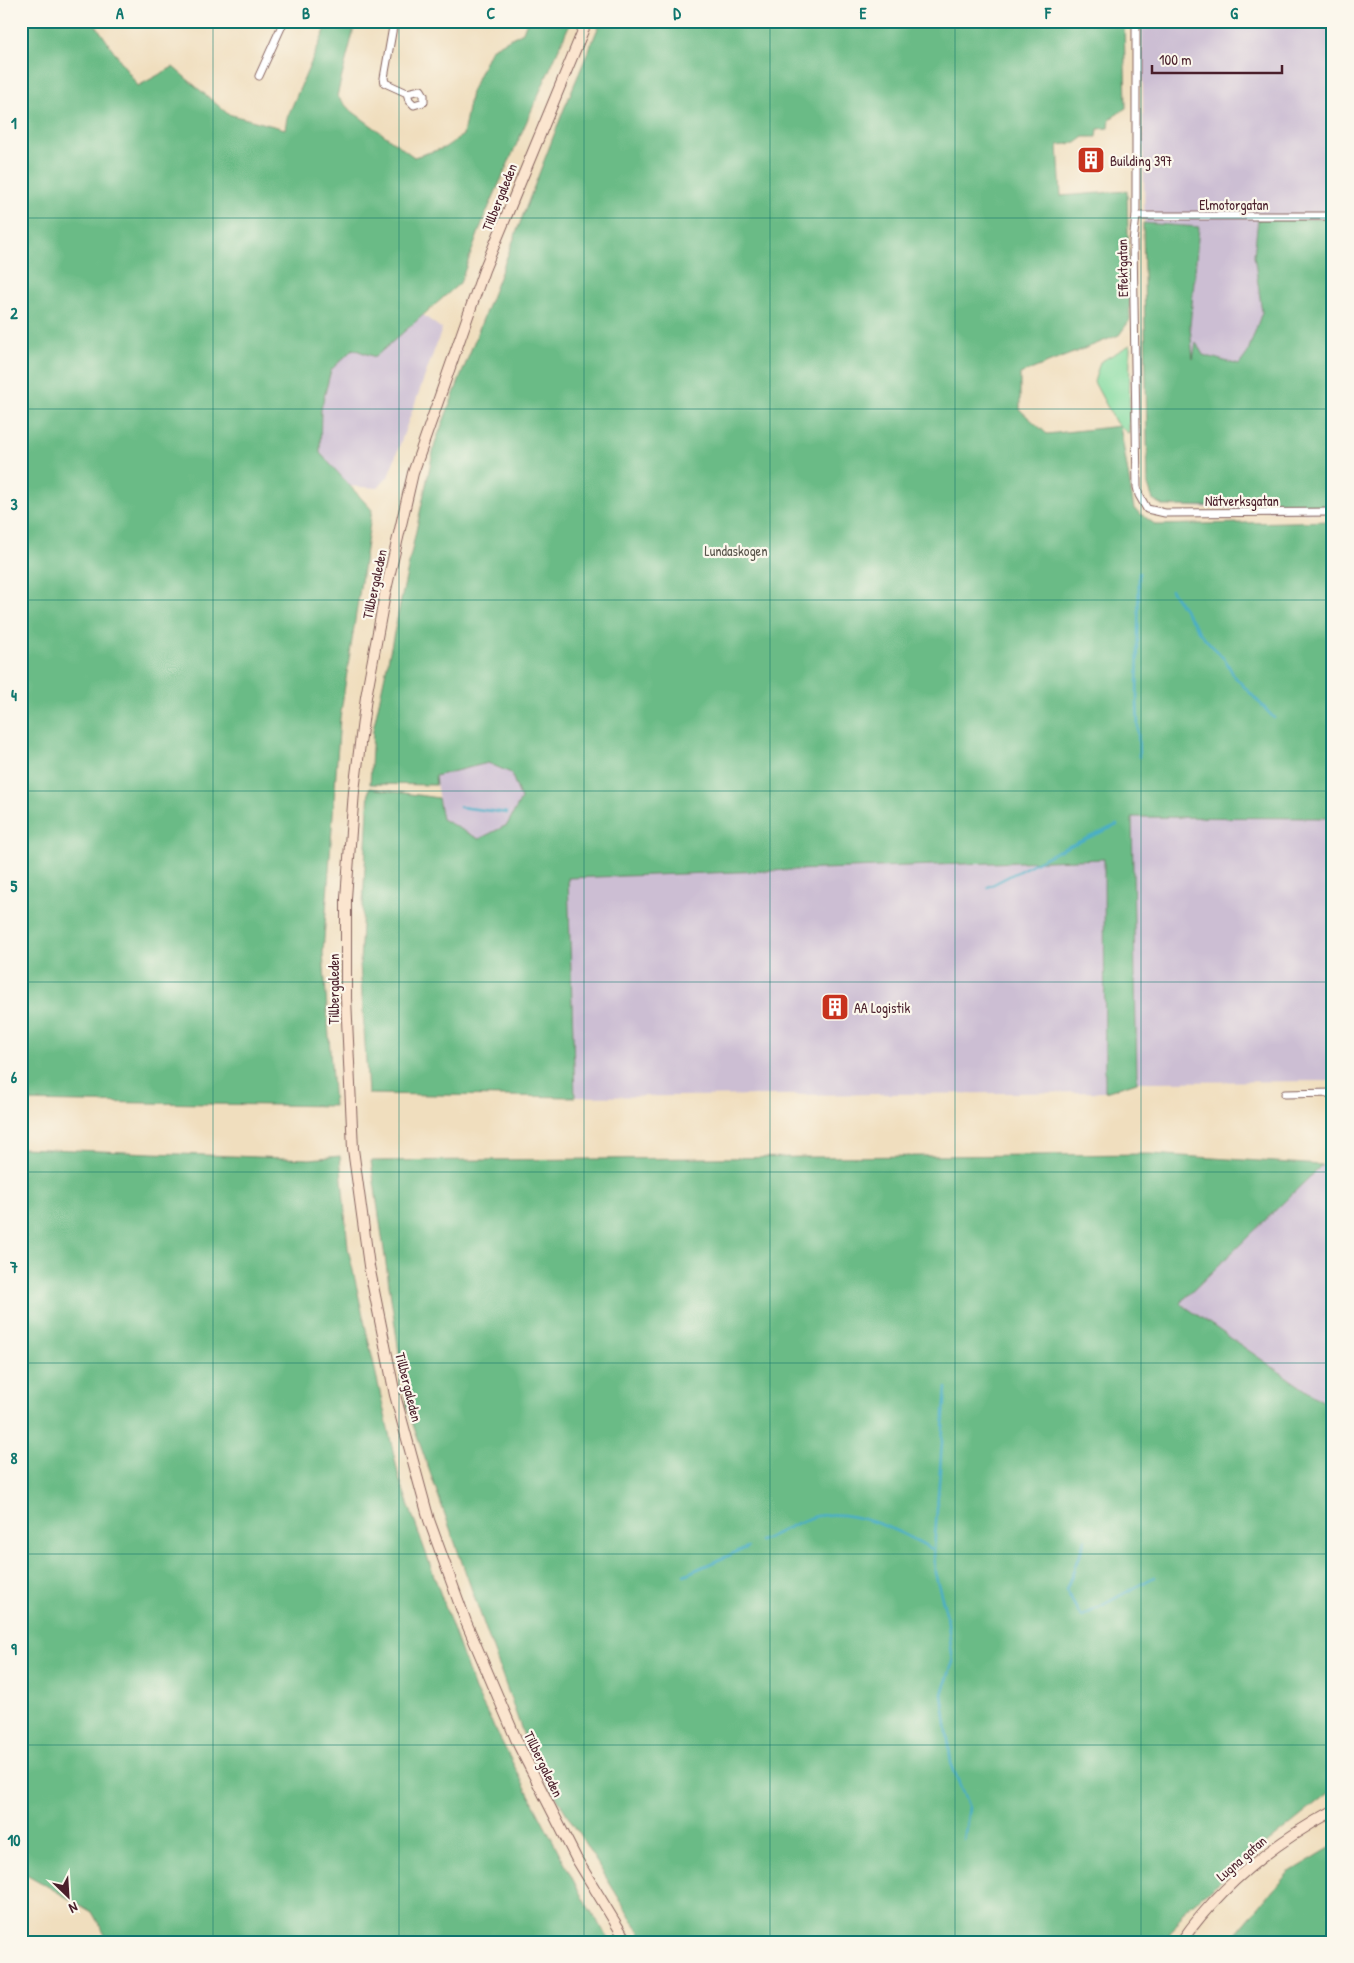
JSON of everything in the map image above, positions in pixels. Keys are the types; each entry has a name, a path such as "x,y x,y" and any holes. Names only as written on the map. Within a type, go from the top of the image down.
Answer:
{"main road":[{"name":"Tillbergaleden","path":"587,21 484,270 413,473 385,594 366,697 354,791 346,898 346,998 353,1149 369,1266 395,1394 429,1520 466,1622 519,1746 576,1858 627,1942"},
{"name":"Lugna gatan","path":"1181,1942 1213,1902 1250,1868 1294,1833 1333,1811"}],"street":[{"path":"143,21 150,24 157,21"},
{"path":"259,76 284,21"},
{"path":"394,21 384,78 385,83 407,93"},
{"name":"Effektgatan","path":"1136,21 1136,216 1133,242 1137,487 1144,505 1151,510"},
{"name":"Elmotorgatan","path":"1136,216 1333,216"},
{"name":"Nätverksgatan","path":"1151,510 1166,513 1333,512"},
{"path":"1285,1094 1333,1093"}],"shaded area":[{"path":"1142,21 1333,21 1333,513 1164,506 1153,500 1148,485"},
{"path":"423,315 442,329 388,477 378,488 348,486 320,453 321,409 331,370 353,348 375,357"},
{"path":"488,763 511,773 521,799 507,825 479,839 442,819 435,776"},
{"path":"1132,817 1333,818 1333,1081 1137,1082"},
{"path":"1104,859 1105,1092 575,1097 568,878"},
{"path":"1333,1140 1333,1409 1180,1303 1322,1165"}],"green space":[{"path":"21,21 93,21 138,86 173,67 228,114 285,129 287,118 329,21 356,21 337,96 349,109 414,157 444,148 463,135 471,92 491,49 523,32 527,21 571,21 484,218 460,283 375,357 353,349 331,370 321,409 320,453 372,510 340,718 323,953 334,1106 21,1101"},
{"name":"Lundaskogen","path":"601,21 1124,21 1126,108 1110,119 1109,128 1098,129 1097,137 1084,137 1076,143 1058,145 1061,196 1127,191 1130,320 1119,335 1020,374 1020,410 1047,434 1120,426 1134,509 1156,525 1333,521 1333,818 1132,817 1137,1082 1105,1092 1104,859 568,878 575,1097 368,1094 360,963 369,788 438,798 442,819 479,839 507,825 521,799 511,773 488,763 435,776 436,785 370,784 373,730 435,443 564,109"},
{"path":"1258,219 1333,219 1333,507 1164,506 1153,500 1148,485 1143,223 1199,227 1190,326 1193,359 1196,342 1203,355 1239,365 1247,354 1262,312 1254,255"},
{"path":"1130,345 1129,434 1116,423 1094,382 1100,362"},
{"path":"21,1148 310,1159 340,1156 348,1248 399,1478 475,1690 583,1899 611,1942 109,1942 92,1912 21,1871"},
{"path":"1150,1154 1322,1165 1180,1303 1333,1409 1333,1790 1187,1908 1164,1942 646,1942 531,1756 407,1408 371,1161"},
{"path":"1333,1846 1333,1942 1229,1942 1288,1873"}],"waterway":[{"path":"1139,573 1137,701 1139,757"},
{"path":"1171,590 1200,633 1226,661 1234,676 1274,718"},
{"path":"460,807 507,813"},
{"path":"988,887 1056,852 1117,825"},
{"path":"760,1541 811,1518 832,1514 847,1515 877,1523 934,1550 946,1388"},
{"path":"1085,1540 1066,1590 1081,1617 1154,1577"},
{"path":"684,1575 748,1547"},
{"path":"934,1550 935,1573 947,1616 953,1662 942,1694 951,1763 969,1808 964,1840"}],"place":[{"name":"Building 397","path":"1091,160"},
{"name":"AA Logistik","path":"835,1007"}]}
